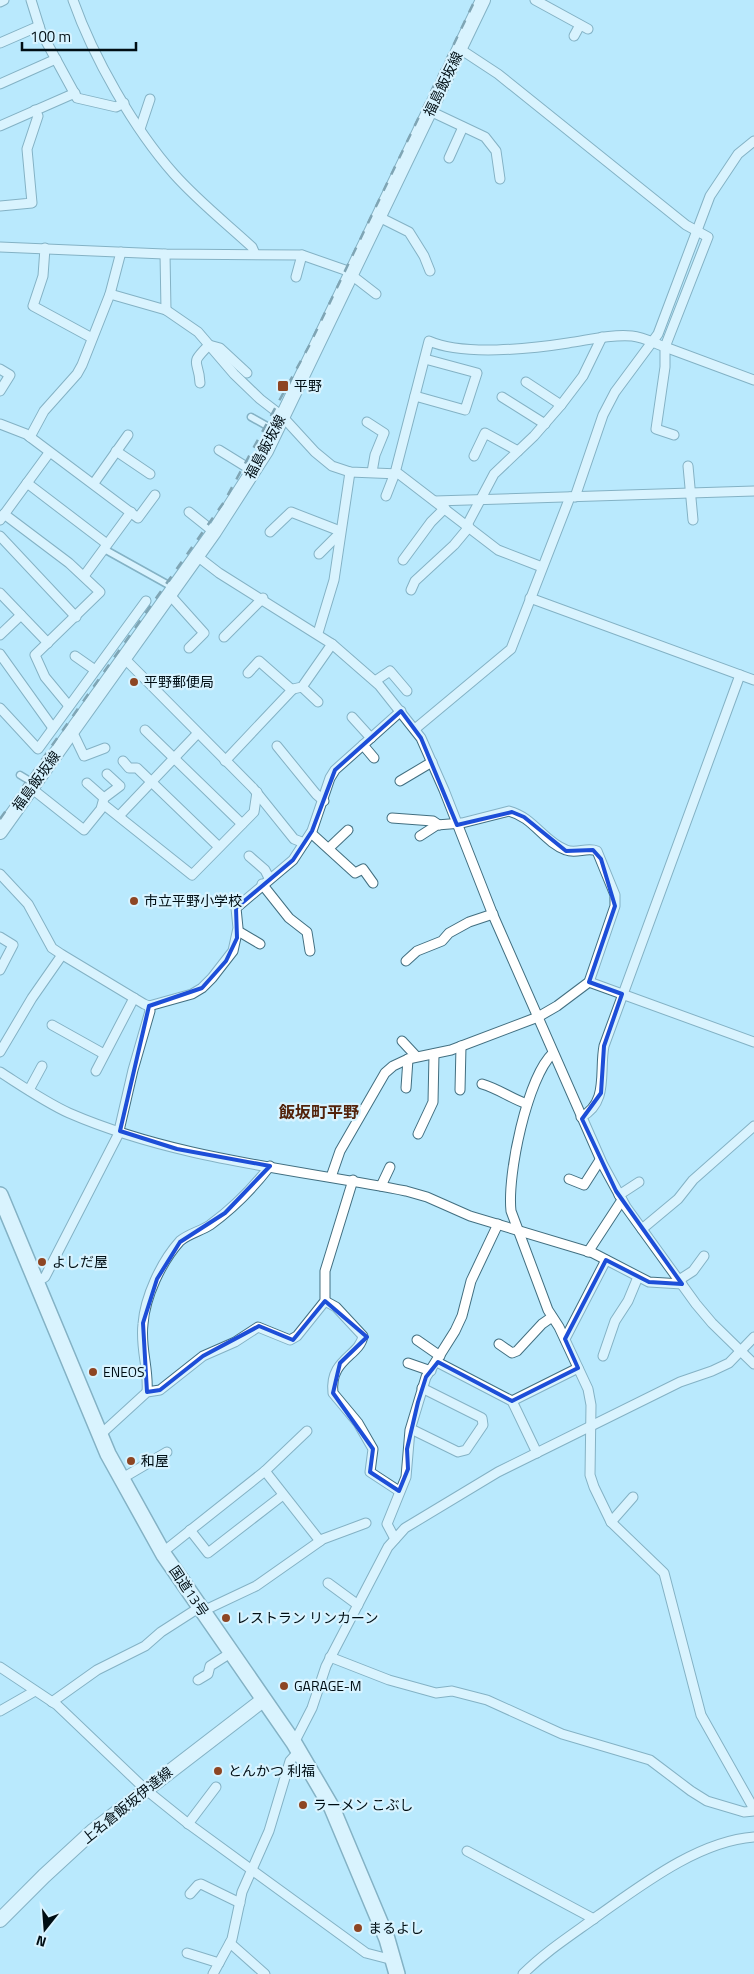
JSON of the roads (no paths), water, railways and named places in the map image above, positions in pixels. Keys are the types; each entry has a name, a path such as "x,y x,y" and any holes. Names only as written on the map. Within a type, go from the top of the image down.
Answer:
{"highway":[{"name":"国道13号","path":"0,1195 100,1435 121,1479 163,1552 296,1747 332,1808 387,1939 395,1967"}],"main road":[{"name":"福島飯坂線","path":"0,832 214,532 253,471 276,430 483,0"},
{"name":"上名倉飯坂伊達線","path":"0,1920 94,1830 263,1700"}],"street":[{"path":"0,2 4,0"},
{"path":"31,0 39,26 77,98 116,107 124,103"},
{"path":"73,0 90,43 140,129 177,178 252,247 255,254"},
{"path":"535,0 584,27 574,36"},
{"path":"0,43 39,26"},
{"path":"460,49 498,74 686,225 708,237 665,347 665,367 656,430 674,435"},
{"path":"0,84 56,59"},
{"path":"0,126 74,93"},
{"path":"140,129 150,99"},
{"path":"0,206 32,202 27,149 38,116 35,110"},
{"path":"430,111 485,137 496,151 500,179"},
{"path":"449,158 463,127"},
{"path":"415,729 511,649 603,415 615,392 658,334 710,196 738,154 754,141"},
{"path":"379,217 410,232 424,256 430,272"},
{"path":"0,247 165,254 302,255 352,274 376,294"},
{"path":"45,248 44,276 33,306 92,338"},
{"path":"30,437 50,403 77,374 110,294 121,252"},
{"path":"165,254 166,310"},
{"path":"296,277 302,255"},
{"path":"110,294 166,310 198,332 260,399 282,416 315,452 332,466 350,472 395,473 410,481 498,550 542,567"},
{"path":"386,496 395,473 429,341 454,349 474,350 555,345 602,337 635,336 754,380"},
{"path":"411,590 415,581 454,545 468,526 494,474 544,424 583,376 602,337"},
{"path":"209,345 220,348 247,373"},
{"path":"200,383 195,363 196,358 209,345"},
{"path":"415,396 465,410 477,373 424,359"},
{"path":"0,369 10,375 0,391"},
{"path":"526,382 561,404"},
{"path":"502,397 544,424"},
{"path":"251,417 276,430"},
{"path":"367,422 384,433 375,454 372,472"},
{"path":"0,424 30,437 49,453 94,483 138,518 155,495"},
{"path":"474,456 485,434 518,451"},
{"path":"94,483 128,435"},
{"path":"219,450 253,471"},
{"path":"116,451 150,474"},
{"path":"49,453 2,517 84,576 100,592 35,655 45,677 69,706"},
{"path":"688,466 693,520"},
{"path":"318,634 334,580 350,472"},
{"path":"27,484 105,546 171,591 204,633 188,648"},
{"path":"435,501 754,491"},
{"path":"403,560 431,522 445,508"},
{"path":"84,576 131,512"},
{"path":"189,512 214,532"},
{"path":"270,532 291,512 340,532"},
{"path":"319,554 340,532"},
{"path":"0,536 76,617"},
{"path":"197,556 219,573 263,598 332,644 375,681 415,729 432,762 493,914 553,1053 600,1160 620,1198 712,1323 754,1364"},
{"path":"0,593 48,643"},
{"path":"224,637 263,598"},
{"path":"530,598 754,680"},
{"path":"0,708 38,749 146,601"},
{"path":"0,636 4,626 21,615"},
{"path":"225,761 292,690 302,687 332,644"},
{"path":"0,654 53,728"},
{"path":"75,656 95,670"},
{"path":"124,658 197,734 257,792 294,839 304,844"},
{"path":"248,673 260,661 292,690"},
{"path":"375,681 390,670 407,691"},
{"path":"581,1117 598,1101 601,1093 604,1046 740,675"},
{"path":"302,687 318,702"},
{"path":"0,874 28,904 52,948 62,955 149,1006 192,994 202,988 233,951 238,931 236,908 293,860 311,833 324,801 332,774 401,711"},
{"path":"0,723 7,716"},
{"path":"352,717 371,738"},
{"path":"145,730 242,824"},
{"path":"72,731 84,756 105,748"},
{"path":"120,816 197,734"},
{"path":"363,745 374,758"},
{"path":"277,746 316,794 324,801"},
{"path":"123,761 129,768 137,768 219,847"},
{"path":"400,781 432,762"},
{"path":"20,776 84,830 104,801 120,786 107,774"},
{"path":"87,783 120,816 192,874 254,812 257,792"},
{"path":"331,1176 340,1151 381,1079 393,1066 412,1057 434,1054 460,1046 538,1018 558,1006 589,982 615,906 615,895 597,851 565,850 524,817 508,811 457,824 439,825 420,836"},
{"path":"392,818 433,821 439,825"},
{"path":"329,848 348,830"},
{"path":"311,833 355,873 363,869 373,884"},
{"path":"249,856 265,870 266,881 289,918 307,932 310,951"},
{"path":"406,961 417,951 442,941 449,933 469,922 493,914"},
{"path":"238,931 260,944"},
{"path":"0,937 13,945 0,970"},
{"path":"0,1052 32,998 62,955"},
{"path":"589,982 754,1042"},
{"path":"96,1071 134,998"},
{"path":"36,1282 45,1277 120,1131 133,1070 150,1011 149,1006"},
{"path":"52,1025 104,1054"},
{"path":"402,1041 412,1057 406,1088"},
{"path":"460,1046 460,1090"},
{"path":"330,1657 389,1680 436,1693 452,1691 487,1700 562,1734 629,1752 655,1762 691,1792 707,1801 744,1812 754,1810 701,1715 664,1573 610,1522 590,1475 591,1425 588,1389 565,1339 552,1317 516,1229 509,1195 527,1104 532,1090 553,1053"},
{"path":"418,1134 432,1102 434,1054"},
{"path":"29,1090 42,1066"},
{"path":"0,1072 67,1112 120,1131 177,1149 353,1180 426,1197 470,1216 588,1252 649,1282 680,1282 704,1256"},
{"path":"482,1084 501,1090 508,1097 527,1104"},
{"path":"642,1229 678,1199 693,1180 754,1126"},
{"path":"569,1179 584,1185 600,1160"},
{"path":"100,1435 147,1392 142,1344 143,1323 148,1299 156,1279 180,1242 210,1225 257,1183 270,1166"},
{"path":"381,1186 390,1167"},
{"path":"147,1392 152,1393 166,1386 203,1356 235,1342 258,1327 293,1340 325,1301 325,1271 353,1180"},
{"path":"588,1252 620,1198 639,1182"},
{"path":"395,1538 387,1524 408,1469 407,1448 422,1388 426,1377 462,1316 471,1281 498,1224"},
{"path":"565,1339 606,1260"},
{"path":"603,1356 615,1322 628,1301 638,1277"},
{"path":"325,1301 336,1308 364,1336 362,1342 338,1365 332,1387 333,1393 358,1423 372,1449 370,1472 399,1491"},
{"path":"499,1344 512,1353 517,1351 542,1324 552,1317"},
{"path":"214,1974 230,1943 240,1903 251,1871 269,1831 290,1761 312,1708 330,1657 395,1538 405,1528 498,1472 680,1382 729,1363 754,1337"},
{"path":"417,1340 438,1359 512,1401 537,1453"},
{"path":"408,1363 430,1371"},
{"path":"512,1401 578,1368"},
{"path":"411,1429 458,1452 466,1450 483,1425 482,1418 422,1388"},
{"path":"163,1552 265,1470 307,1431"},
{"path":"121,1479 167,1452"},
{"path":"265,1470 320,1542"},
{"path":"190,1530 208,1553 284,1495"},
{"path":"610,1522 633,1497"},
{"path":"52,1702 97,1670 145,1646 161,1632 201,1609 256,1586 320,1542 342,1531 366,1523"},
{"path":"328,1582 358,1605"},
{"path":"198,1680 208,1674 210,1666 232,1652"},
{"path":"0,1667 52,1702 146,1789 188,1824 366,1953 395,1967"},
{"path":"0,1711 35,1690"},
{"path":"188,1824 216,1787"},
{"path":"523,1974 548,1951 631,1892 702,1850 737,1838 754,1837"},
{"path":"467,1851 594,1919"},
{"path":"190,1894 201,1884 240,1903"},
{"path":"230,1943 265,1974"},
{"path":"187,1953 219,1963"}],"railway":[{"path":"0,819 224,502 309,346 475,0"}],"place":[{"name":"平野","path":"283,386"},
{"name":"平野郵便局","path":"134,682"},
{"name":"市立平野小学校","path":"134,901"},
{"name":"よしだ屋","path":"42,1262"},
{"name":"ENEOS","path":"93,1372"},
{"name":"和屋","path":"131,1461"},
{"name":"レストラン リンカーン","path":"226,1618"},
{"name":"GARAGE-M","path":"284,1686"},
{"name":"とんかつ 利福","path":"218,1771"},
{"name":"ラーメン こぶし","path":"303,1805"},
{"name":"まるよし","path":"358,1928"}],"district":[{"name":"飯坂町平野","path":"319,1112"}]}
